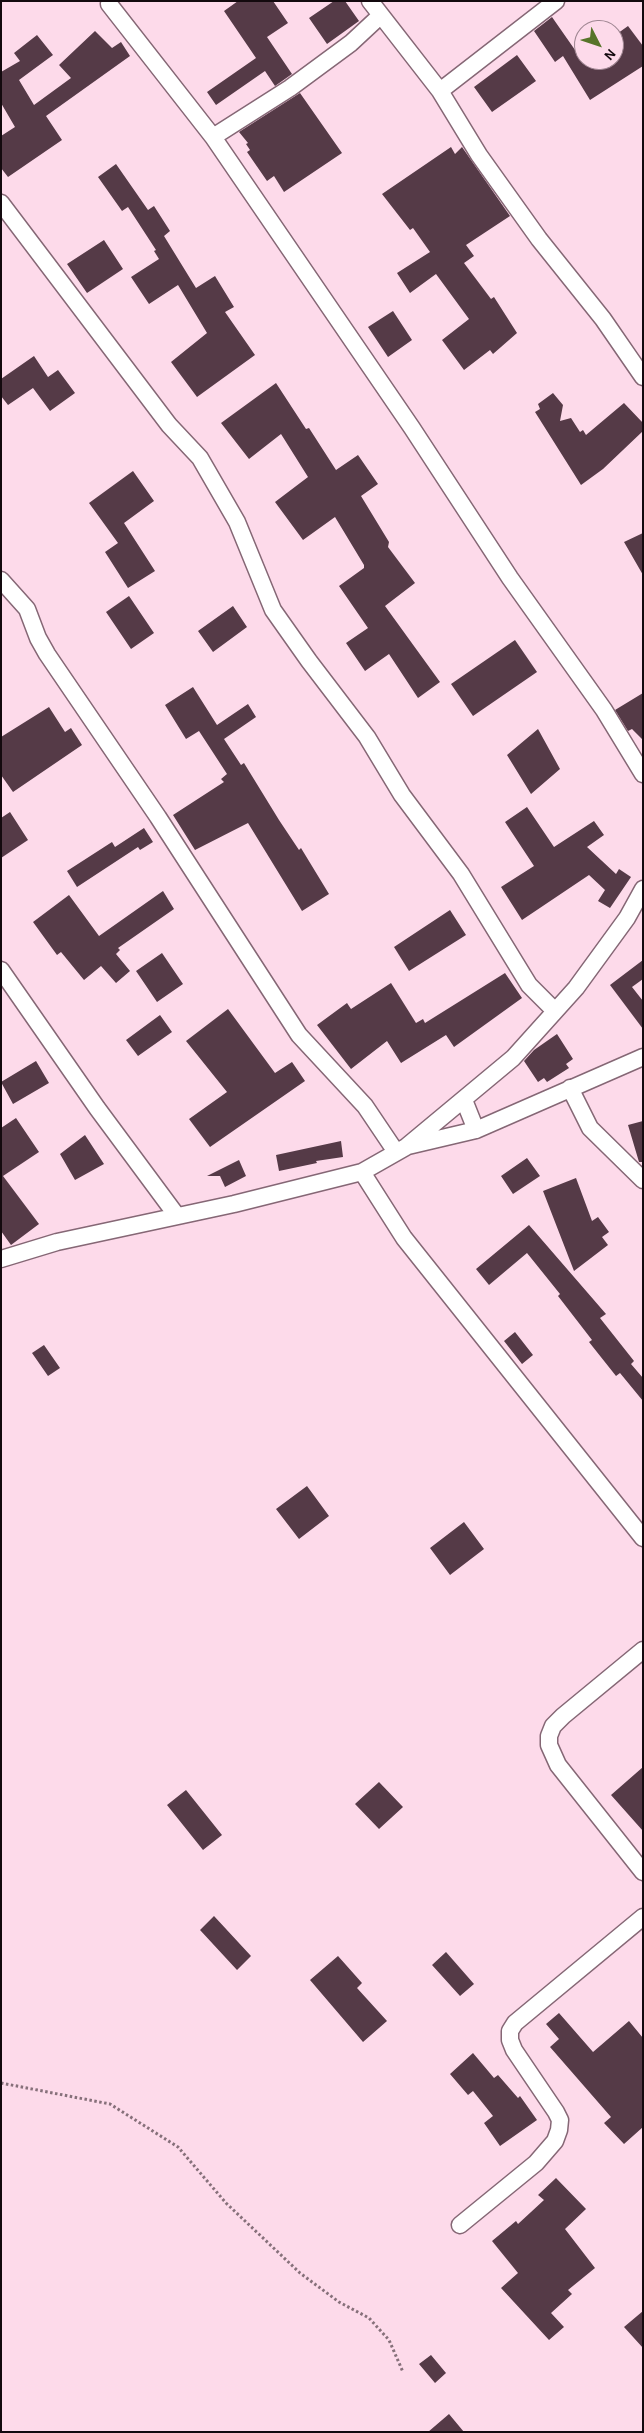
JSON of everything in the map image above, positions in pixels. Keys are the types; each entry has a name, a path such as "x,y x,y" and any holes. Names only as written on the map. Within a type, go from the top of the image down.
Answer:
{"street":[{"path":"370,1 440,91 479,155 540,239 603,319 643,377"},
{"path":"440,91 556,1"},
{"path":"109,4 213,137 412,428 510,578 604,710 643,774"},
{"path":"213,137 290,88 351,43 380,16"},
{"path":"1,203 169,425 200,458 238,522 273,610 309,661 368,737 402,795 461,874 529,985 554,1011"},
{"path":"1,580 27,608 38,638 47,654 158,817 299,1035 365,1106 401,1149"},
{"path":"1,1259 57,1242 234,1204 362,1172 401,1149 464,1100 513,1058 576,988 627,918 643,889"},
{"path":"1,970 97,1108 177,1216"},
{"path":"401,1149 476,1130 643,1057"},
{"path":"570,1088 590,1128 643,1180"},
{"path":"464,1100 476,1130"},
{"path":"362,1172 416,1254 643,1538"},
{"path":"643,1650 553,1726 549,1736 549,1745 558,1765 643,1872"},
{"path":"460,2226 536,2163 555,2141 559,2130 560,2120 514,2050 510,2040 510,2031 515,2023 643,1917"}],"path":[{"path":"1,2083 110,2104 178,2146 226,2203 300,2273 339,2302 369,2318 389,2340 403,2372"}],"building":[{"path":"238,1 273,1 288,23 267,37 292,74 275,86 265,71 216,105 207,92 256,58 224,11"},
{"path":"334,1 345,1 359,21 327,44 309,18"},
{"path":"552,17 574,49 574,70 624,70 624,29 628,26 643,46 643,66 590,100 563,56 555,62 534,31"},
{"path":"95,31 112,48 121,42 130,56 46,116 62,140 8,177 1,168 1,136 15,127 1,103 1,72 20,61 14,53 37,35 53,55 19,80 34,105 71,78 59,65"},
{"path":"517,55 536,81 492,112 474,87"},
{"path":"300,93 342,153 284,192 274,176 267,181 247,152 250,150 246,144 248,143 239,132"},
{"path":"451,147 455,154 462,147 510,216 466,245 474,256 464,263 491,299 494,297 517,333 493,354 490,350 464,370 442,340 469,319 436,274 410,293 397,273 430,252 413,228 410,230 382,194"},
{"path":"116,164 148,210 154,206 170,231 164,236 196,288 215,276 234,307 225,312 255,355 197,397 171,362 207,333 178,285 149,304 131,277 159,259 154,251 156,250 128,207 122,211 98,177"},
{"path":"104,240 123,269 87,293 67,264"},
{"path":"393,311 412,340 388,357 368,327"},
{"path":"34,356 48,377 58,370 75,393 50,411 33,388 8,405 1,396 1,379"},
{"path":"276,383 306,429 309,428 336,470 358,455 378,484 361,496 389,542 388,547 415,583 385,606 440,682 418,698 389,654 365,671 346,643 368,628 339,586 364,568 364,565 335,517 303,540 275,502 308,477 281,434 249,459 221,423"},
{"path":"553,393 563,405 560,421 571,418 580,432 583,430 586,435 624,403 643,423 643,431 603,469 581,485 535,412 540,409 538,404"},
{"path":"133,471 154,501 124,523 155,571 128,588 105,552 118,543 89,503"},
{"path":"643,533 643,575 624,542"},
{"path":"129,596 154,633 131,649 106,612"},
{"path":"233,606 247,627 213,652 198,631"},
{"path":"515,640 537,672 473,716 451,684"},
{"path":"193,687 217,725 248,704 256,717 224,739 241,765 244,763 279,820 299,850 301,848 329,894 302,911 248,823 195,850 173,815 224,782 221,779 227,774 199,731 186,739 165,705"},
{"path":"643,693 643,740 632,729 628,731 615,710"},
{"path":"49,707 65,732 71,728 82,745 13,792 1,775 1,737"},
{"path":"538,729 560,769 531,794 507,755"},
{"path":"527,807 554,847 594,821 604,835 587,847 616,874 619,869 631,877 610,908 598,901 605,890 589,875 522,920 501,887 534,866 505,822"},
{"path":"10,812 28,840 1,858 1,818"},
{"path":"144,828 153,842 140,850 138,847 77,887 67,871 112,842 115,847"},
{"path":"163,891 174,909 118,948 120,950 116,954 130,971 116,983 101,966 84,980 61,952 57,955 33,922 69,895 99,936"},
{"path":"450,910 466,935 409,971 394,947"},
{"path":"162,953 183,984 157,1002 136,971"},
{"path":"643,960 643,979 632,987 643,1001 643,1029 610,985"},
{"path":"505,973 522,998 454,1047 446,1035 401,1063 387,1041 351,1069 317,1025 347,1003 351,1009 391,983 416,1023 423,1019 425,1023"},
{"path":"228,1009 275,1073 292,1062 305,1081 210,1147 189,1119 227,1092 186,1041"},
{"path":"160,1015 172,1032 138,1056 126,1040"},
{"path":"557,1034 573,1059 566,1064 569,1068 547,1082 544,1078 538,1082 524,1061 534,1050"},
{"path":"36,1061 49,1083 13,1104 1,1082"},
{"path":"16,1118 39,1152 3,1176 39,1224 11,1245 1,1231 1,1128"},
{"path":"643,1121 643,1162 639,1162 628,1125"},
{"path":"85,1135 104,1164 75,1180 60,1154"},
{"path":"341,1141 343,1157 316,1161 317,1163 279,1171 276,1155"},
{"path":"527,1158 540,1176 513,1194 501,1176"},
{"path":"239,1160 246,1176 225,1187 220,1176 207,1176"},
{"path":"576,1178 592,1221 598,1217 609,1232 602,1237 608,1245 574,1271 543,1191"},
{"path":"529,1225 606,1314 600,1318 634,1361 631,1364 643,1378 643,1401 620,1373 616,1376 589,1342 592,1340 558,1296 560,1294 527,1253 489,1285 476,1269"},
{"path":"515,1332 533,1355 522,1364 504,1341"},
{"path":"44,1345 60,1368 48,1376 32,1353"},
{"path":"307,1486 329,1516 299,1539 276,1509"},
{"path":"464,1522 484,1549 450,1575 430,1548"},
{"path":"643,1767 643,1831 611,1795"},
{"path":"379,1782 403,1807 379,1829 355,1804"},
{"path":"186,1790 222,1835 203,1850 167,1805"},
{"path":"214,1916 251,1956 237,1970 200,1930"},
{"path":"446,1952 474,1984 460,1996 432,1965"},
{"path":"338,1956 362,1983 357,1988 387,2021 363,2042 310,1980"},
{"path":"559,2013 593,2052 629,2021 643,2038 643,2127 624,2144 604,2123 611,2117 550,2047 559,2039 546,2024"},
{"path":"473,2053 494,2078 498,2075 518,2098 520,2096 537,2120 500,2146 484,2123 493,2116 473,2091 468,2095 450,2074"},
{"path":"556,2178 586,2209 565,2229 595,2268 568,2290 572,2294 551,2313 564,2327 549,2340 501,2288 518,2273 492,2241 516,2221 518,2224 544,2200 538,2195"},
{"path":"643,2311 643,2348 624,2327"},
{"path":"431,2355 446,2373 435,2383 419,2364"},
{"path":"449,2414 464,2432 428,2432"}]}
